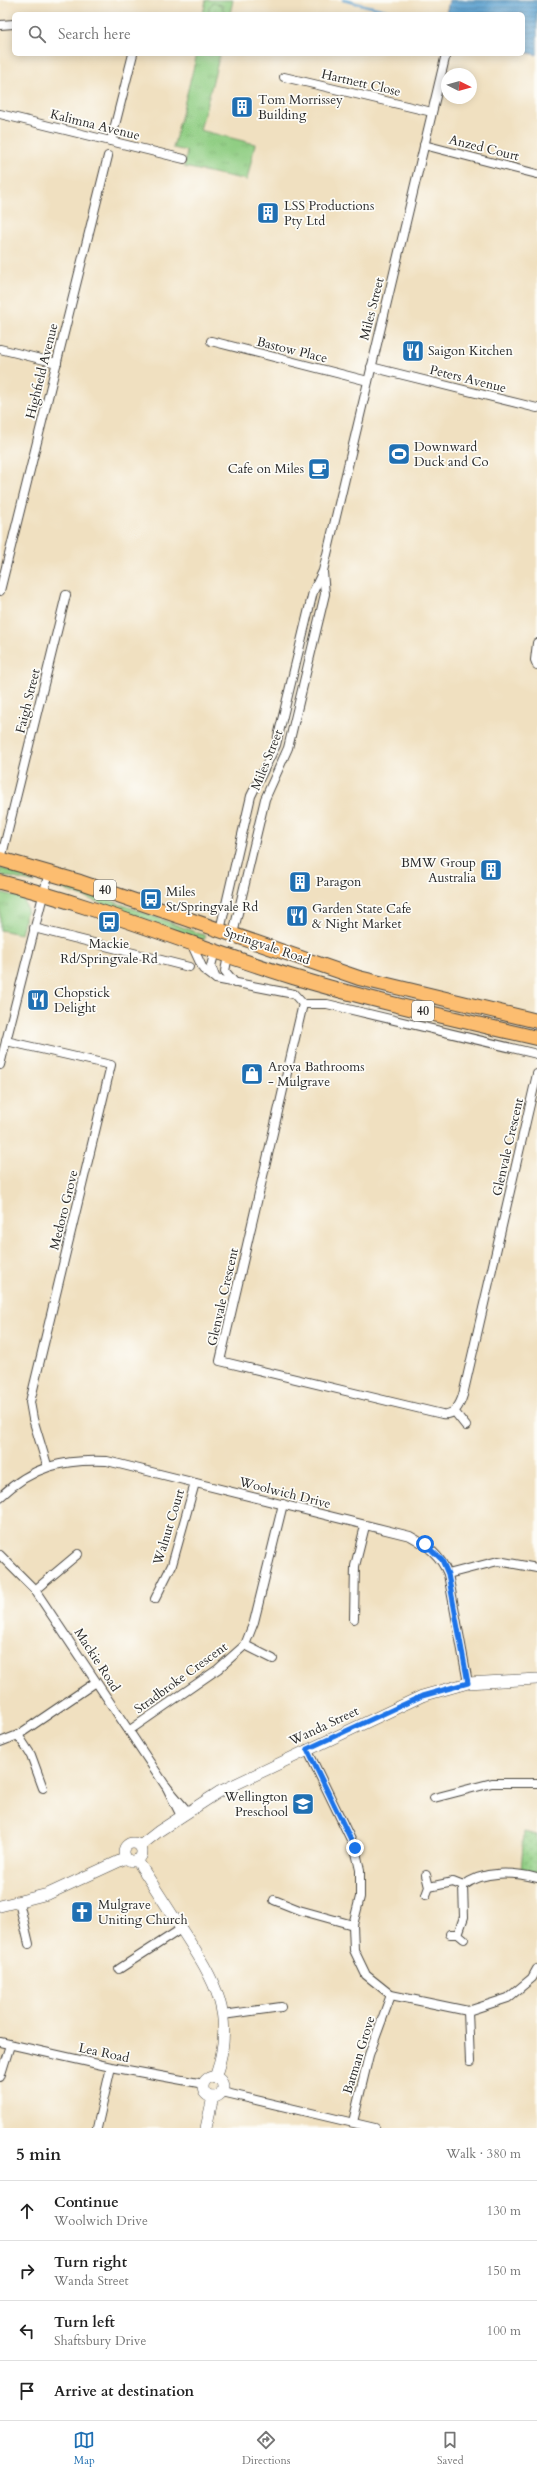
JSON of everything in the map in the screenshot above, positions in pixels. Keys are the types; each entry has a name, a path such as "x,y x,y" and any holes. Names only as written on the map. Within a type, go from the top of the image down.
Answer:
{"highway":[{"name":"Springvale Road","path":"0,859 49,872 358,978 537,1021"},
{"name":"Springvale Road","path":"0,882 43,893 221,954 343,991 537,1038"},
{"path":"221,954 226,932"}],"street":[{"path":"0,25 12,24"},
{"path":"111,141 132,56"},
{"name":"Miles Street","path":"226,932 233,875 251,796 276,745 313,592 323,571 446,56"},
{"name":"Hartnett Close","path":"284,77 432,112"},
{"name":"Kalimna Avenue","path":"0,114 184,159"},
{"name":"Anzed Court","path":"424,145 537,174"},
{"name":"Highfield Avenue","path":"0,591 108,156"},
{"name":"Bastow Place","path":"211,341 368,381"},
{"path":"0,348 57,362"},
{"name":"Peters Avenue","path":"371,367 537,408"},
{"name":"Miles Street","path":"226,932 246,878 265,799 288,748 325,594 323,571"},
{"name":"Faigh Street","path":"0,859 66,595"},
{"path":"302,638 314,641"},
{"path":"537,643 535,660 537,665"},
{"path":"288,694 300,697"},
{"path":"276,745 288,748"},
{"path":"0,1065 49,872"},
{"path":"233,875 246,878"},
{"path":"34,928 189,967"},
{"path":"191,943 203,970 216,979 294,994 303,1004 327,1004 537,1054"},
{"name":"Springvale Road","path":"216,979 212,966 221,954"},
{"name":"Springvale Road","path":"221,954 226,973 235,983"},
{"name":"Glenvale Crescent","path":"303,1004 220,1361 442,1414 448,1415 454,1411 463,1395 537,1074"},
{"name":"Medoro Grove","path":"6,1041 111,1066 30,1402 33,1418 47,1465"},
{"path":"454,1411 466,1426"},
{"name":"Woolwich Drive","path":"0,1497 14,1484 47,1465 81,1459 107,1461 410,1536 425,1544 442,1560 448,1574 468,1683"},
{"name":"Walnut Court","path":"155,1599 172,1565 195,1483"},
{"name":"Stradbroke Crescent","path":"130,1730 218,1669 245,1645 254,1622 282,1504"},
{"path":"354,1619 355,1566 365,1526"},
{"path":"35,1590 78,1554"},
{"name":"Mackie Road","path":"0,1555 35,1590 130,1730 184,1814"},
{"path":"448,1574 498,1561 537,1568"},
{"path":"245,1645 273,1659"},
{"name":"Wanda Street","path":"140,1846 184,1814 219,1792 307,1749 422,1696 468,1683 537,1679"},
{"path":"0,1742 18,1735 96,1682"},
{"path":"18,1735 30,1755 43,1788"},
{"path":"307,1749 355,1848 360,1870 360,1897 353,1925 354,1950 366,1975 391,1995 468,2011 508,1998 532,1978 537,1969"},
{"path":"434,1798 492,1783 537,1783"},
{"path":"134,1843 140,1846 142,1852 137,1860 131,1861 126,1858 124,1849 128,1844 134,1843"},
{"path":"0,1906 62,1888 126,1858"},
{"path":"137,1860 209,1972 223,2015 223,2045 215,2078"},
{"path":"463,1886 472,1879 514,1872 537,1878"},
{"path":"426,1875 428,1891 453,1882 463,1886"},
{"path":"457,1936 464,1917 463,1886"},
{"path":"274,1900 299,1910 353,1925"},
{"path":"18,1902 29,1944"},
{"path":"119,1969 181,1929"},
{"name":"Batman Grove","path":"353,2122 369,2055 391,1995"},
{"path":"223,2015 281,2008"},
{"path":"468,2011 470,2062"},
{"name":"Lea Road","path":"0,2042 111,2068 204,2084"},
{"path":"0,2077 10,2045"},
{"path":"97,2128 111,2068"},
{"path":"206,2128 218,2094 222,2084 215,2078 208,2079 204,2084 205,2092 218,2094 353,2122 375,2128"}],"green space":[{"path":"206,0 233,0 230,12 203,12"},
{"path":"213,3 221,5 224,12 209,12 209,7"},
{"path":"196,56 219,56 200,130 255,144 247,180 184,167 187,151 173,148"},
{"path":"0,868 22,874 35,883 0,875"},
{"path":"54,879 206,936 204,940 197,939 65,890 53,882"},
{"path":"0,892 23,898 27,909 21,934 0,930"},
{"path":"524,1832 537,1835 537,1875 521,1871"}],"water":[{"path":"449,0 537,0 537,55 525,52 525,12 446,12"}],"waterway":[{"path":"343,0 394,12"}],"place":[{"name":"Tom Morrissey Building","path":"242,107"},
{"name":"LSS Productions Pty Ltd","path":"268,213"},
{"name":"Saigon Kitchen","path":"413,351"},
{"name":"Downward Duck and Co","path":"399,454"},
{"name":"Cafe on Miles","path":"319,469"},
{"name":"BMW Group Australia","path":"491,870"},
{"name":"Paragon","path":"300,882"},
{"name":"Miles St/Springvale Rd","path":"151,899"},
{"name":"Garden State Cafe & Night Market","path":"297,916"},
{"name":"Mackie Rd/Springvale Rd","path":"109,922"},
{"name":"Chopstick Delight","path":"38,1000"},
{"name":"Arova Bathrooms - Mulgrave","path":"252,1074"},
{"name":"Wellington Preschool","path":"303,1804"},
{"name":"Mulgrave Uniting Church","path":"82,1912"}],"route":[{"path":"355,1848 307,1749 422,1696 468,1683 448,1574 442,1560 425,1544"}]}
